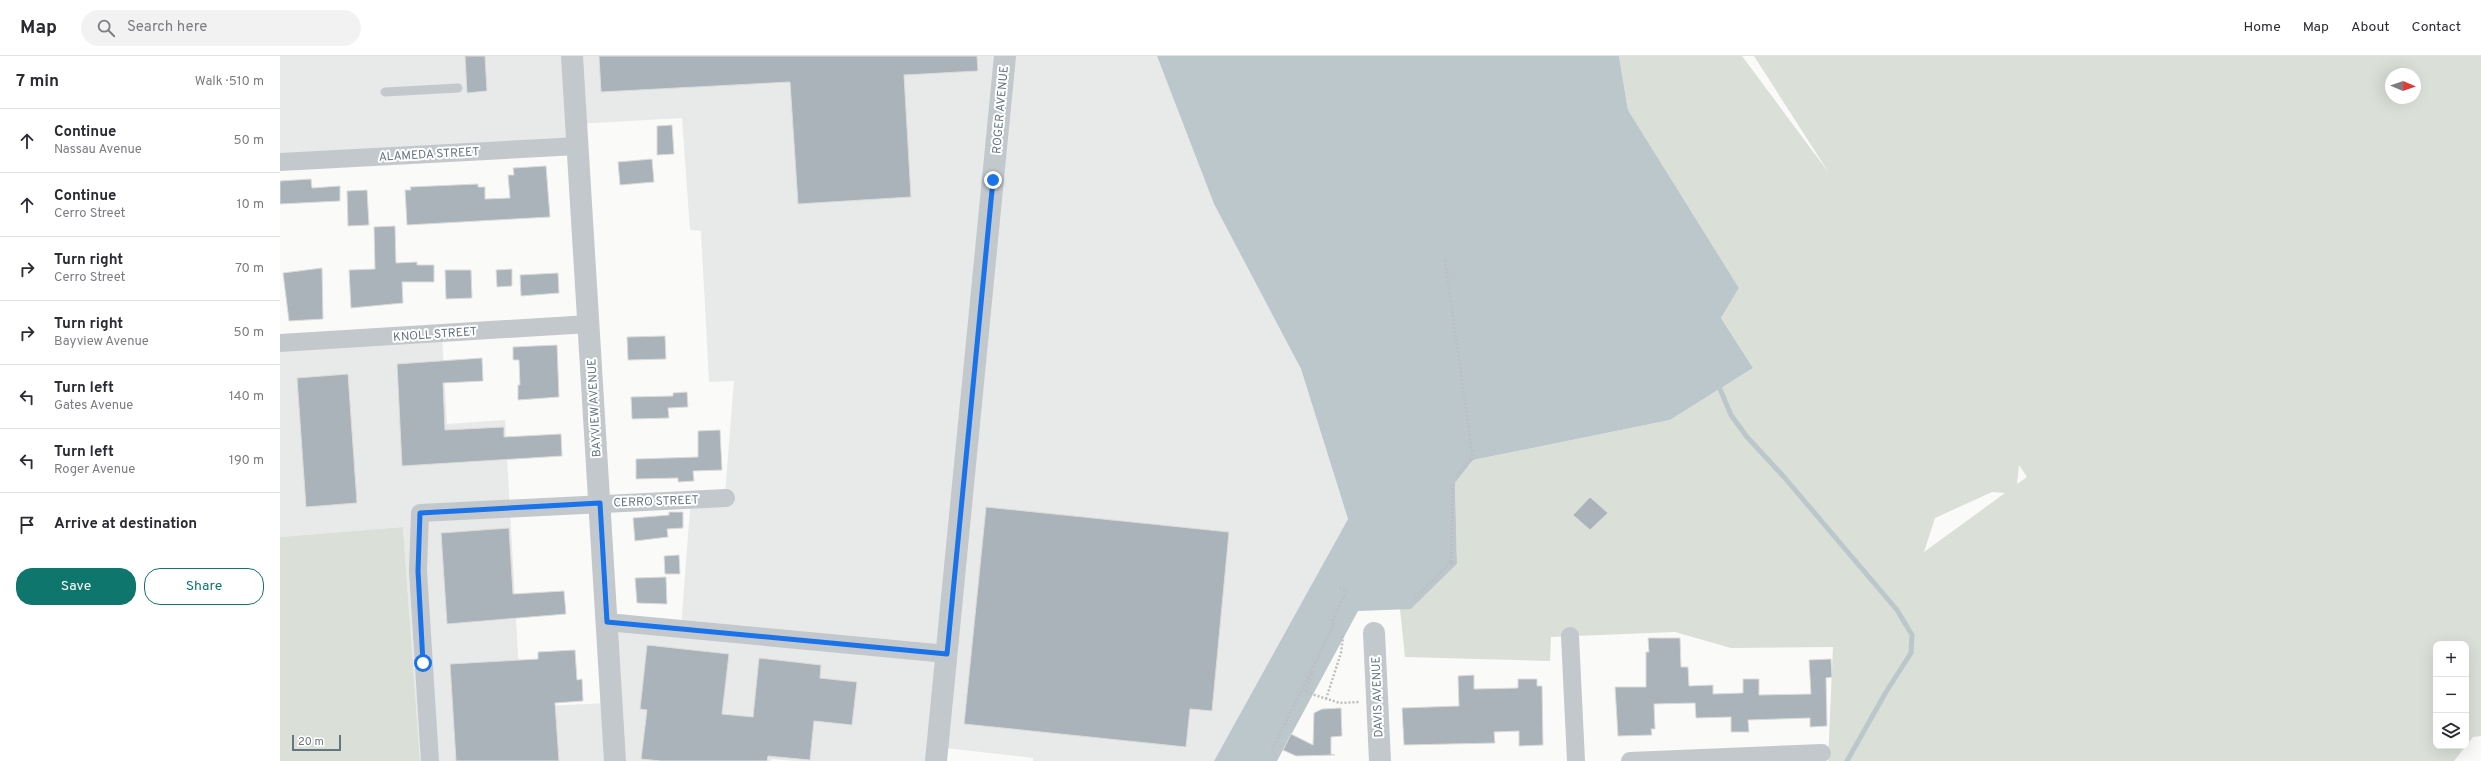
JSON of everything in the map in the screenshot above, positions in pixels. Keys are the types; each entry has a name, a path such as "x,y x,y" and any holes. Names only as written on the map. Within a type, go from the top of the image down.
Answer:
{"street":[{"name":"BAYVIEW AVENUE","path":"572,56 616,761"},
{"name":"ROGER AVENUE","path":"936,761 1005,56"},
{"name":"ALAMEDA STREET","path":"280,162 578,146"},
{"name":"KNOLL STREET","path":"280,343 589,324"},
{"name":"CERRO STREET","path":"430,761 418,571 420,513 726,498"},
{"path":"607,622 947,654"},
{"name":"DAVIS AVENUE","path":"1374,634 1380,761"},
{"path":"1570,636 1576,761"},
{"path":"1630,761 1822,753"}],"lane":[{"path":"385,92 458,88"}],"path":[{"path":"1446,260 1473,459 1456,476"},
{"path":"1453,482 1451,562 1454,566"},
{"path":"1415,598 1451,562"},
{"path":"1272,750 1334,624 1332,621 1347,591 1338,587"},
{"path":"1326,699 1341,653 1343,636"},
{"path":"1311,672 1313,673 1305,692 1340,703 1377,702"}],"shaded area":[{"path":"280,56 1157,56 1214,204 1301,369 1348,519 1214,761 1033,761 1033,758 936,747 934,761 795,761 772,759 771,761 420,761 403,527 280,537 280,344 442,335 447,424 505,420 521,707 610,703 604,620 681,628 691,496 725,493 734,381 709,382 701,231 690,230 682,118 576,124 577,143 280,161"},
{"path":"1157,56 1619,56 1628,110 1739,288 1721,318 1753,368 1670,420 1473,460 1455,483 1457,564 1411,609 1358,611 1277,761 1214,761 1348,519 1301,369 1214,204"},
{"path":"1619,56 1742,56 1829,173 1754,56 2481,56 2481,736 2473,737 2469,742 2469,641 2433,641 2433,749 2464,749 2454,761 1828,761 1833,647 1731,648 1675,632 1551,637 1550,661 1405,657 1400,609 1411,609 1457,564 1455,483 1473,460 1670,420 1753,368 1721,318 1739,288 1628,110","holes":["2019,465 2027,477 2017,484","1992,492 2005,493 1924,552 1935,518"]},
{"path":"403,527 420,761 280,761 280,537"}],"building":[{"path":"465,56 485,56 487,91 467,93"},
{"path":"599,56 977,56 978,71 904,75 911,197 798,204 790,82 601,92"},
{"path":"672,125 674,154 657,155 657,126"},
{"path":"652,159 654,182 620,185 618,162"},
{"path":"546,166 550,217 407,225 405,190 411,190 410,187 478,184 478,187 485,187 485,199 510,198 508,175 514,175 513,168"},
{"path":"311,179 312,188 340,186 340,201 280,204 280,181"},
{"path":"367,190 369,225 348,226 347,191"},
{"path":"395,226 396,263 417,262 417,265 434,265 434,282 402,282 403,303 351,308 349,270 375,269 374,227"},
{"path":"322,268 323,319 289,321 283,273"},
{"path":"512,269 512,286 497,287 496,270"},
{"path":"445,270 471,270 472,298 446,299"},
{"path":"558,273 559,293 521,296 520,275"},
{"path":"665,336 666,359 628,360 627,337"},
{"path":"557,345 559,397 518,400 518,385 520,385 519,360 513,360 513,347"},
{"path":"482,358 483,381 443,383 445,430 504,427 504,437 561,434 562,456 402,466 397,364"},
{"path":"348,374 357,503 306,507 297,378"},
{"path":"687,392 688,407 668,408 669,418 632,419 631,397 673,396 673,393"},
{"path":"720,430 722,470 693,471 694,481 678,482 678,478 636,479 636,459 698,457 698,431"},
{"path":"1590,497 1608,513 1590,530 1573,515"},
{"path":"986,507 1229,532 1212,711 1190,709 1186,747 964,724"},
{"path":"669,512 683,512 683,528 667,529 668,537 635,541 633,518 669,515"},
{"path":"509,528 513,594 564,591 566,614 447,624 441,533"},
{"path":"679,555 680,574 665,574 664,556"},
{"path":"666,577 667,604 637,603 635,578"},
{"path":"1648,638 1680,638 1681,667 1688,667 1689,686 1713,685 1713,694 1743,693 1743,679 1759,679 1759,695 1811,694 1809,660 1831,659 1832,677 1826,678 1827,726 1810,727 1810,718 1748,720 1749,732 1731,732 1731,717 1696,718 1695,703 1654,704 1655,729 1651,729 1652,735 1618,736 1615,687 1646,687 1646,652 1649,652"},
{"path":"647,645 729,654 722,714 753,717 759,658 821,665 820,678 857,682 852,725 814,721 810,760 768,756 767,761 661,761 641,759 647,710 640,709"},
{"path":"575,650 577,680 582,679 583,701 555,703 559,761 456,761 450,664 538,659 538,652"},
{"path":"1474,675 1474,689 1518,688 1518,679 1537,679 1537,686 1542,686 1543,745 1519,746 1519,731 1494,732 1495,743 1404,745 1402,708 1459,706 1458,676"},
{"path":"1341,708 1342,736 1331,737 1331,754 1335,755 1296,756 1283,750 1291,734 1313,745 1314,713 1322,709"}],"waterway":[{"path":"1720,389 1731,415 1747,437 1784,477 1897,610 1912,635 1911,653 1886,692 1847,761"}],"route":[{"path":"423,663 418,571 420,513 600,503 607,622 947,654 968,452 993,180"}]}
